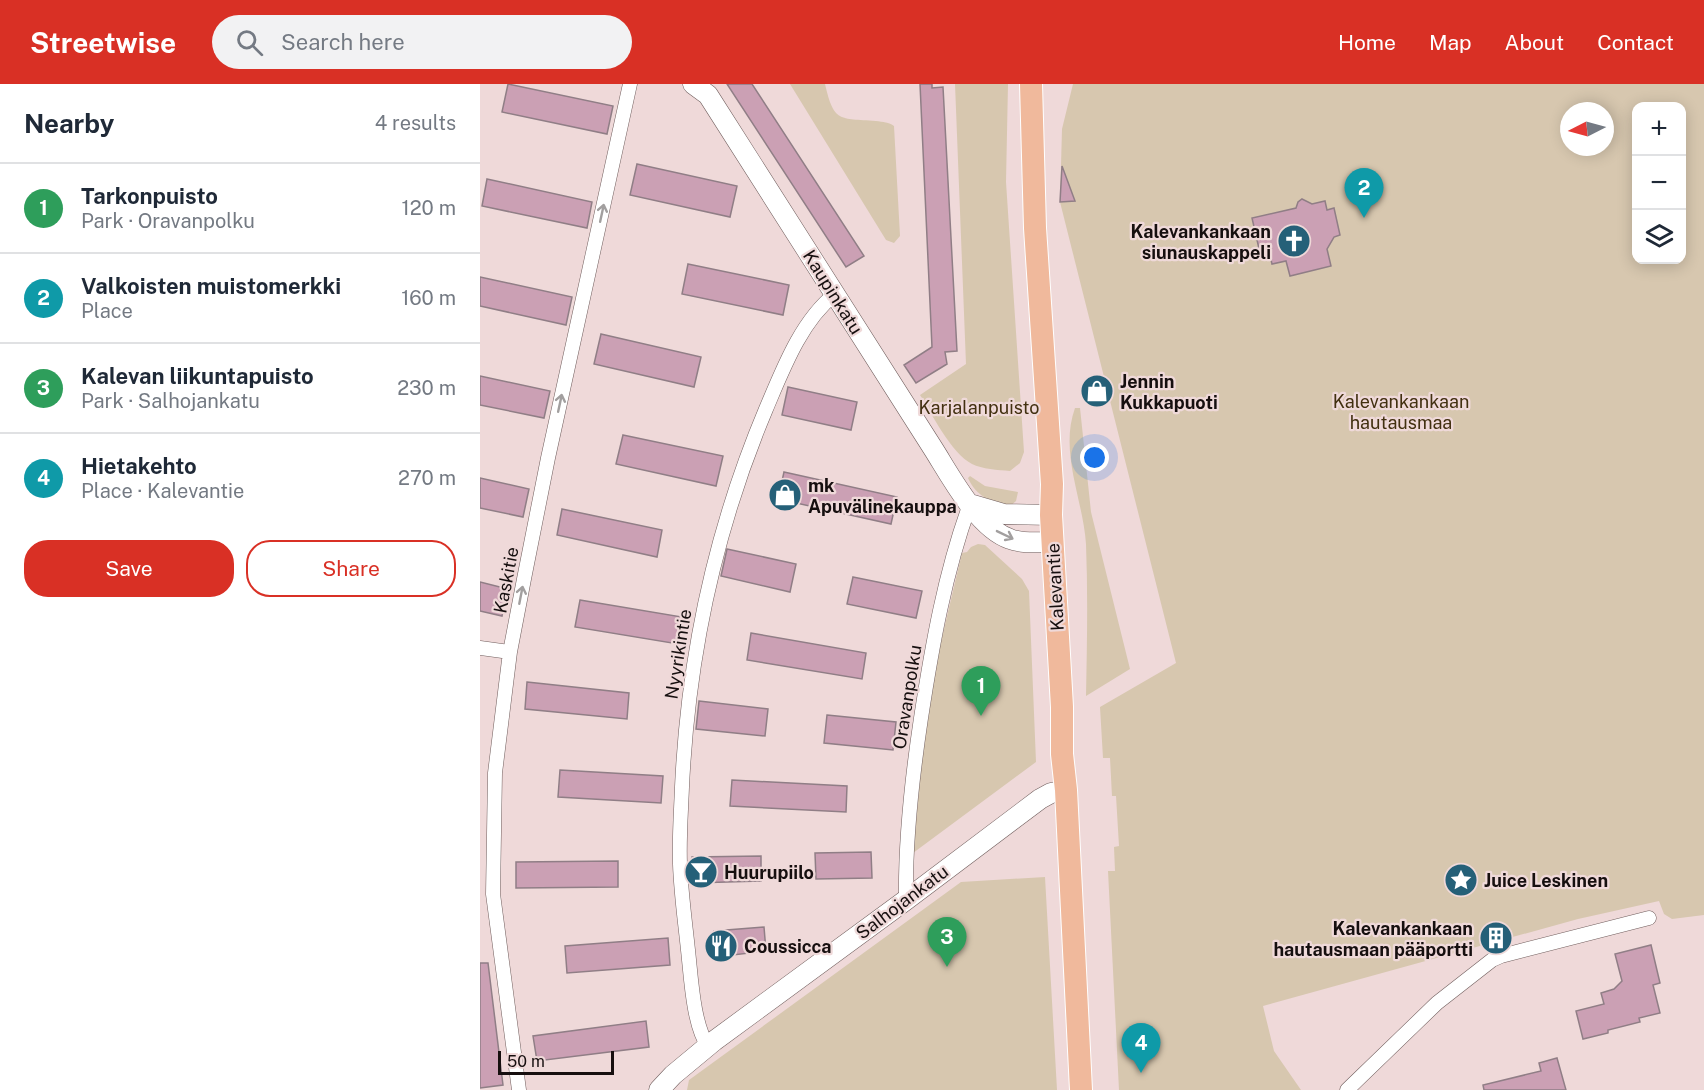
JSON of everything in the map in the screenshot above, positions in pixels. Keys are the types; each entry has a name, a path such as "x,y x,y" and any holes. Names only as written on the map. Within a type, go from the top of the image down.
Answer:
{"main road":[{"name":"Kalevantie","path":"1031,84 1034,216 1052,484 1051,515 1062,707 1062,754 1066,789 1081,1090"}],"street":[{"name":"Kaskitie","path":"519,1090 497,931 492,874 495,773 510,652 548,458 630,84"},
{"name":"Kaupinkatu","path":"693,84 708,95 970,504 997,532 1010,539 1052,542"},
{"name":"Nyyrikintie","path":"708,1046 700,1032 691,982 680,863 686,731 698,639 720,539 754,439 793,349 820,306 835,294"},
{"path":"970,504 1004,514 1051,515"},
{"name":"Oravanpolku","path":"906,900 905,865 912,788 928,674 951,566 970,504"},
{"path":"480,648 510,652"},
{"name":"Salhojankatu","path":"659,1090 673,1075 708,1046 1040,799 1066,789"},
{"path":"1347,1090 1437,1003 1492,960 1649,918"}],"green space":[{"path":"790,84 825,84 832,106 840,116 886,122 894,126 900,236 894,243 886,240"},
{"name":"Karjalanpuisto","path":"955,84 1008,84 1006,182 1024,452 1020,463 1010,471 980,467 964,459 943,432 920,395 966,364"},
{"name":"Kalevankankaan hautausmaa","path":"1073,84 1704,84 1704,915 1672,919 1664,914 1659,901 1578,919 1263,1006 1274,1051 1301,1090 1119,1090 1108,871 1115,871 1114,847 1119,846 1116,796 1112,796 1110,758 1103,758 1100,707 1176,663 1060,202 1062,129"},
{"path":"1075,408 1080,408 1091,512 1130,669 1086,696 1086,544 1073,476 1070,441"},
{"path":"970,476 985,486 1018,492 1016,501 1008,508 990,501 971,484 968,478"},
{"path":"978,544 985,545 1022,579 1029,591 1036,762 913,853 934,671 962,553"},
{"path":"1045,877 1057,1090 687,1090 689,1080 961,882"}],"building":[{"path":"508,84 613,106 607,134 502,112"},
{"path":"727,84 752,84 864,256 846,267"},
{"path":"920,84 932,84 932,88 943,87 957,351 945,352 947,364 916,383 904,365 932,347"},
{"path":"637,164 737,186 730,217 630,195"},
{"path":"1062,166 1075,201 1060,202"},
{"path":"487,179 592,202 587,228 482,206"},
{"name":"Kalevankankaan siunauskappeli","path":"1302,199 1312,204 1325,201 1327,210 1334,208 1340,235 1334,237 1327,249 1331,266 1290,276 1286,261 1272,264 1269,251 1260,253 1252,218 1296,208"},
{"path":"688,264 789,285 783,315 682,294"},
{"path":"480,277 572,297 566,325 480,306"},
{"path":"601,334 701,357 694,387 594,364"},
{"path":"480,376 550,391 544,418 480,405"},
{"path":"788,387 857,402 851,430 782,415"},
{"path":"623,435 723,456 716,486 616,464"},
{"path":"784,472 897,497 891,524 778,499"},
{"path":"480,478 529,489 523,517 480,508"},
{"path":"562,509 662,530 657,557 557,535"},
{"path":"727,549 796,564 790,592 721,576"},
{"path":"853,577 922,591 916,618 847,604"},
{"path":"480,582 508,589 502,616 480,611"},
{"path":"580,600 682,617 678,644 575,627"},
{"path":"751,633 866,653 862,679 747,660"},
{"path":"527,682 629,693 627,719 525,709"},
{"path":"699,701 768,709 765,736 696,729"},
{"path":"827,715 896,722 893,750 824,743"},
{"path":"560,770 663,776 661,803 558,797"},
{"path":"732,780 847,786 846,812 730,806"},
{"path":"871,852 872,878 816,879 815,853"},
{"path":"761,856 761,881 693,883 692,857"},
{"path":"618,861 618,887 516,888 516,862"},
{"path":"764,927 766,951 716,957 714,931"},
{"path":"668,938 670,965 567,973 565,946"},
{"path":"1651,945 1660,983 1653,985 1660,1013 1639,1018 1640,1022 1608,1030 1608,1033 1583,1039 1576,1011 1604,1004 1601,993 1614,989 1622,981 1615,954"},
{"path":"480,963 488,963 503,1085 480,1088"},
{"path":"646,1021 649,1047 537,1061 533,1036"},
{"path":"1557,1058 1566,1090 1484,1090 1483,1085 1541,1071 1539,1063"}],"place":[{"name":"Valkoisten muistomerkki","path":"1364,218"},
{"name":"Kalevankankaan siunauskappeli","path":"1294,241"},
{"name":"Jennin Kukkapuoti","path":"1097,391"},
{"name":"mk Apuvälinekauppa","path":"785,495"},
{"name":"Tarkonpuisto","path":"981,716"},
{"name":"Huurupiilo","path":"701,872"},
{"name":"Juice Leskinen","path":"1461,880"},
{"name":"Kalevankankaan hautausmaan pääportti","path":"1496,938"},
{"name":"Coussicca","path":"721,946"},
{"name":"Kalevan liikuntapuisto","path":"947,967"},
{"name":"Hietakehto","path":"1141,1073"}]}
